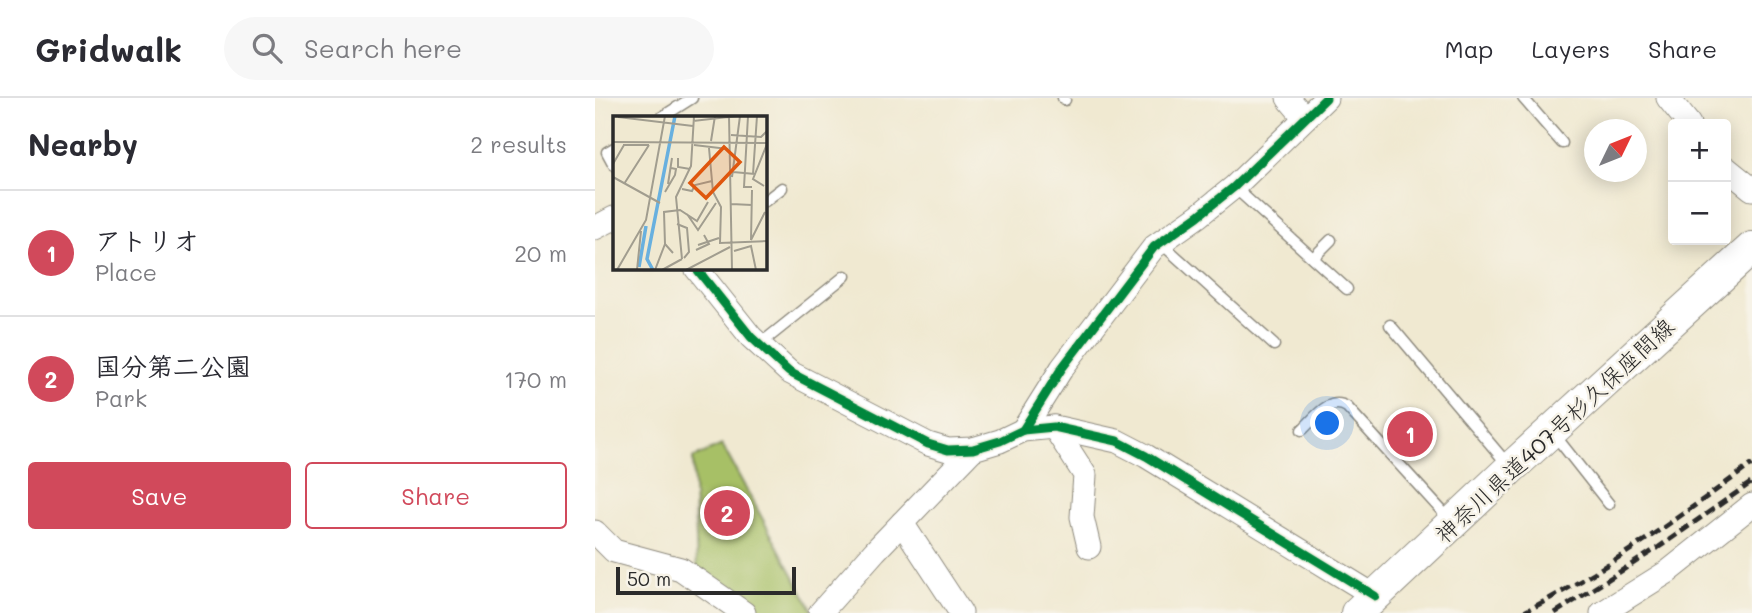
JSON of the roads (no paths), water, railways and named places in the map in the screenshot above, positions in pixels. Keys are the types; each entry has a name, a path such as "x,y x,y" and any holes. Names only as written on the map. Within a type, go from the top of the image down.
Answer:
{"main road":[{"name":"神奈川県道407号杉久保座間線","path":"1366,604 1510,468 1752,248"}],"street":[{"path":"1288,98 1305,118"},
{"path":"1023,430 1062,368 1160,242 1234,187 1326,98"},
{"path":"1668,98 1685,119"},
{"path":"1731,172 1752,189"},
{"path":"595,228 613,219"},
{"path":"698,270 759,345 789,372 908,434 949,450 973,449 1000,441 1023,430 1054,427 1101,436 1132,448 1366,604"},
{"path":"1054,427 1085,475 1082,517 1089,547"},
{"path":"820,613 973,449"},
{"path":"1602,613 1669,571 1752,505"},
{"path":"902,523 961,613"},
{"path":"595,532 614,551 681,569 744,613"}],"lane":[{"path":"664,116 692,98"},
{"path":"1523,98 1562,143"},
{"path":"613,149 607,152 613,163"},
{"path":"1234,187 1347,289"},
{"path":"767,199 782,188"},
{"path":"1313,258 1331,240"},
{"path":"1160,242 1274,345"},
{"path":"759,345 845,276"},
{"path":"1390,325 1510,468"},
{"path":"1302,430 1331,403 1339,402 1347,407 1453,523"},
{"path":"1552,430 1609,504"}],"railway":[{"path":"1522,613 1611,562 1752,464"},
{"path":"1555,613 1659,547 1752,482"}],"place":[{"name":"アトリオ","path":"1410,434"},
{"name":"国分第二公園","path":"727,513"}]}
